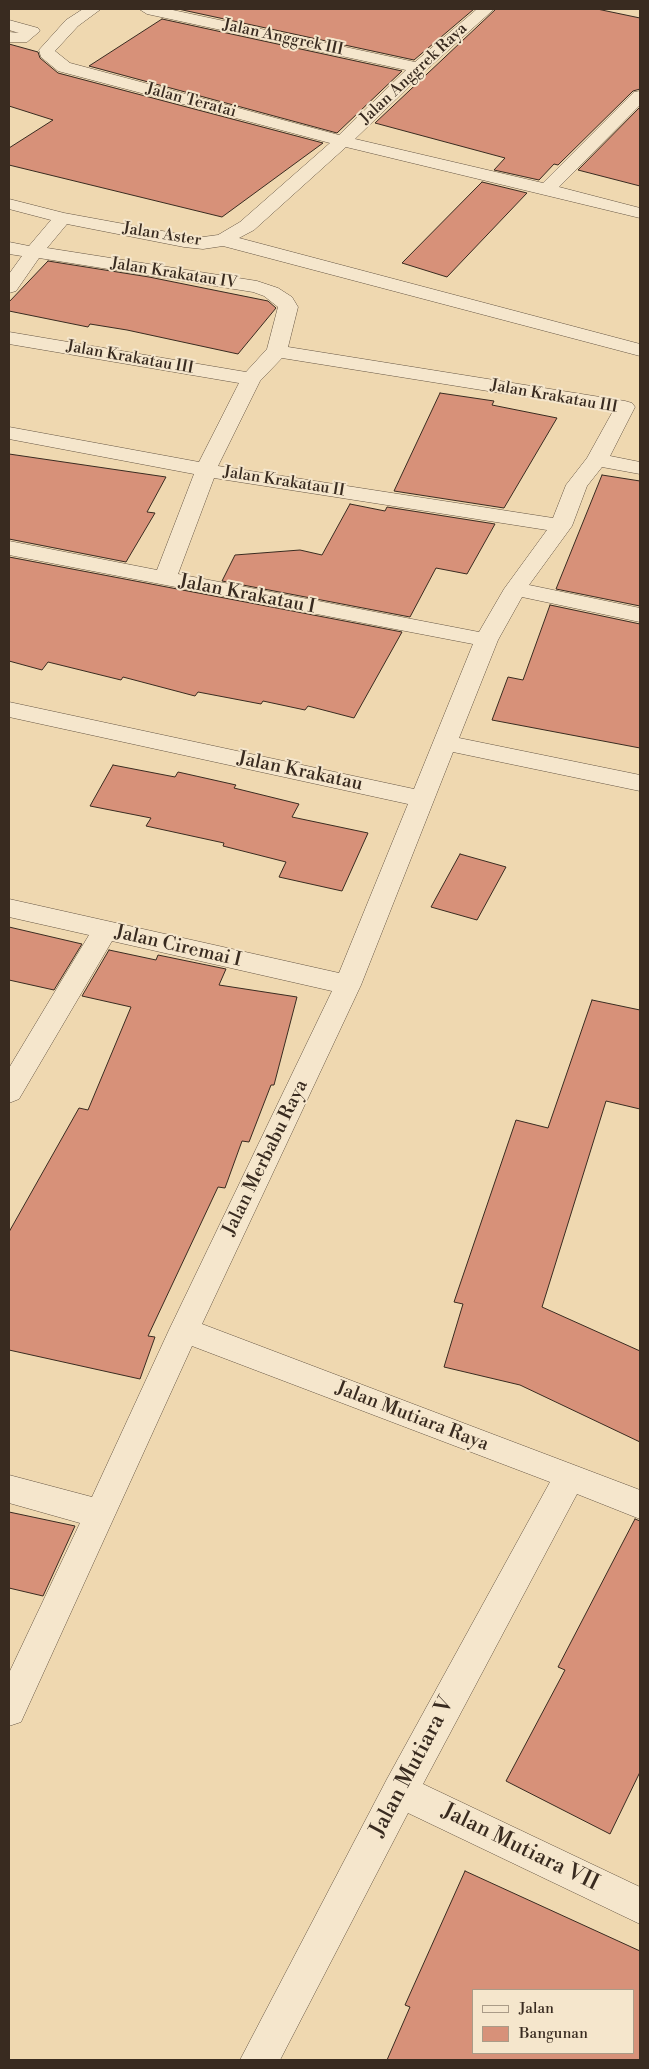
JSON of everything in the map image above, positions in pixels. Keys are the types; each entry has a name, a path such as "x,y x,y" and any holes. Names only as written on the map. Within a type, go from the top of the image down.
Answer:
{"street":[{"name":"Jalan Teratai","path":"93,9 72,23 47,50 47,53 64,67 343,141 640,213"},
{"name":"Jalan Anggrek III","path":"147,9 418,68"},
{"name":"Jalan Anggrek Raya","path":"343,141 418,68 486,9"},
{"path":"9,25 32,31 21,39 9,37"},
{"path":"547,189 640,96"},
{"name":"Jalan Aster","path":"9,204 63,218 184,241 203,243 223,240 247,226 343,141"},
{"path":"9,287 33,253 63,218"},
{"path":"223,240 640,350"},
{"name":"Jalan Krakatau IV","path":"9,248 257,287 271,292 285,301 288,308 277,351"},
{"name":"Jalan Krakatau III","path":"9,338 251,378"},
{"path":"165,579 206,470 251,378 277,351"},
{"name":"Jalan Krakatau III","path":"277,351 625,407 597,460 577,485 561,526 514,589 486,640"},
{"name":"Jalan Krakatau II","path":"9,433 206,470 561,526"},
{"path":"597,460 640,468"},
{"name":"Jalan Krakatau I","path":"9,548 486,640"},
{"path":"514,589 640,615"},
{"path":"424,799 486,640"},
{"name":"Jalan Krakatau","path":"9,709 424,799"},
{"path":"447,743 640,783"},
{"name":"Jalan Merbabu Raya","path":"9,1710 102,1514 184,1330 348,986 424,799"},
{"name":"Jalan Ciremai I","path":"9,908 348,986"},
{"path":"9,1092 105,931"},
{"name":"Jalan Mutiara Raya","path":"184,1330 570,1476 640,1505"},
{"name":"Jalan Mutiara V","path":"259,2060 400,1791 570,1476"},
{"path":"9,1489 102,1514"},
{"name":"Jalan Mutiara VII","path":"400,1791 640,1906"}],"building":[{"path":"178,9 474,9 414,60"},
{"path":"496,9 597,9 640,18 640,89 633,91 558,165 554,164 539,180 494,170 505,158 375,123"},
{"path":"162,19 402,71 337,133 89,66"},
{"path":"9,44 38,52 40,58 58,73 323,143 222,217 9,165 9,148 53,120 9,106"},
{"path":"640,107 640,186 578,170"},
{"path":"482,182 527,193 447,277 402,263"},
{"path":"48,261 149,277 268,301 276,308 238,354 127,330 90,324 88,327 9,311 9,302"},
{"path":"440,393 494,401 492,405 557,418 504,508 394,491"},
{"path":"9,454 166,477 147,512 155,513 126,562 9,539"},
{"path":"602,475 640,481 640,606 556,589"},
{"path":"350,504 385,511 387,507 495,524 467,574 436,568 410,617 222,581 235,555 300,550 322,555"},
{"path":"9,557 402,632 354,718 308,706 305,710 263,701 261,704 198,692 195,696 123,677 121,680 48,662 42,670 9,661"},
{"path":"550,605 640,624 640,748 492,720 508,677 523,680"},
{"path":"113,765 175,777 178,772 236,785 234,788 299,804 292,817 368,833 342,891 279,877 286,862 223,846 224,843 146,826 151,818 90,806"},
{"path":"460,854 506,867 477,920 431,907"},
{"path":"9,927 82,944 54,990 9,980"},
{"path":"109,950 156,960 158,955 226,969 219,985 297,997 274,1085 271,1085 249,1142 242,1141 225,1188 218,1187 148,1336 155,1337 140,1379 9,1350 9,1232 79,1108 88,1110 131,1007 82,996"},
{"path":"592,1000 640,1010 640,1109 606,1101 542,1307 640,1351 640,1442 520,1385 444,1367 463,1304 454,1302 516,1120 548,1128"},
{"path":"9,1512 75,1526 43,1596 9,1588"},
{"path":"635,1519 640,1521 640,1772 610,1834 506,1781 565,1670 558,1667"},
{"path":"465,1871 640,1951 640,2060 387,2060 410,2007 405,2005"}]}
